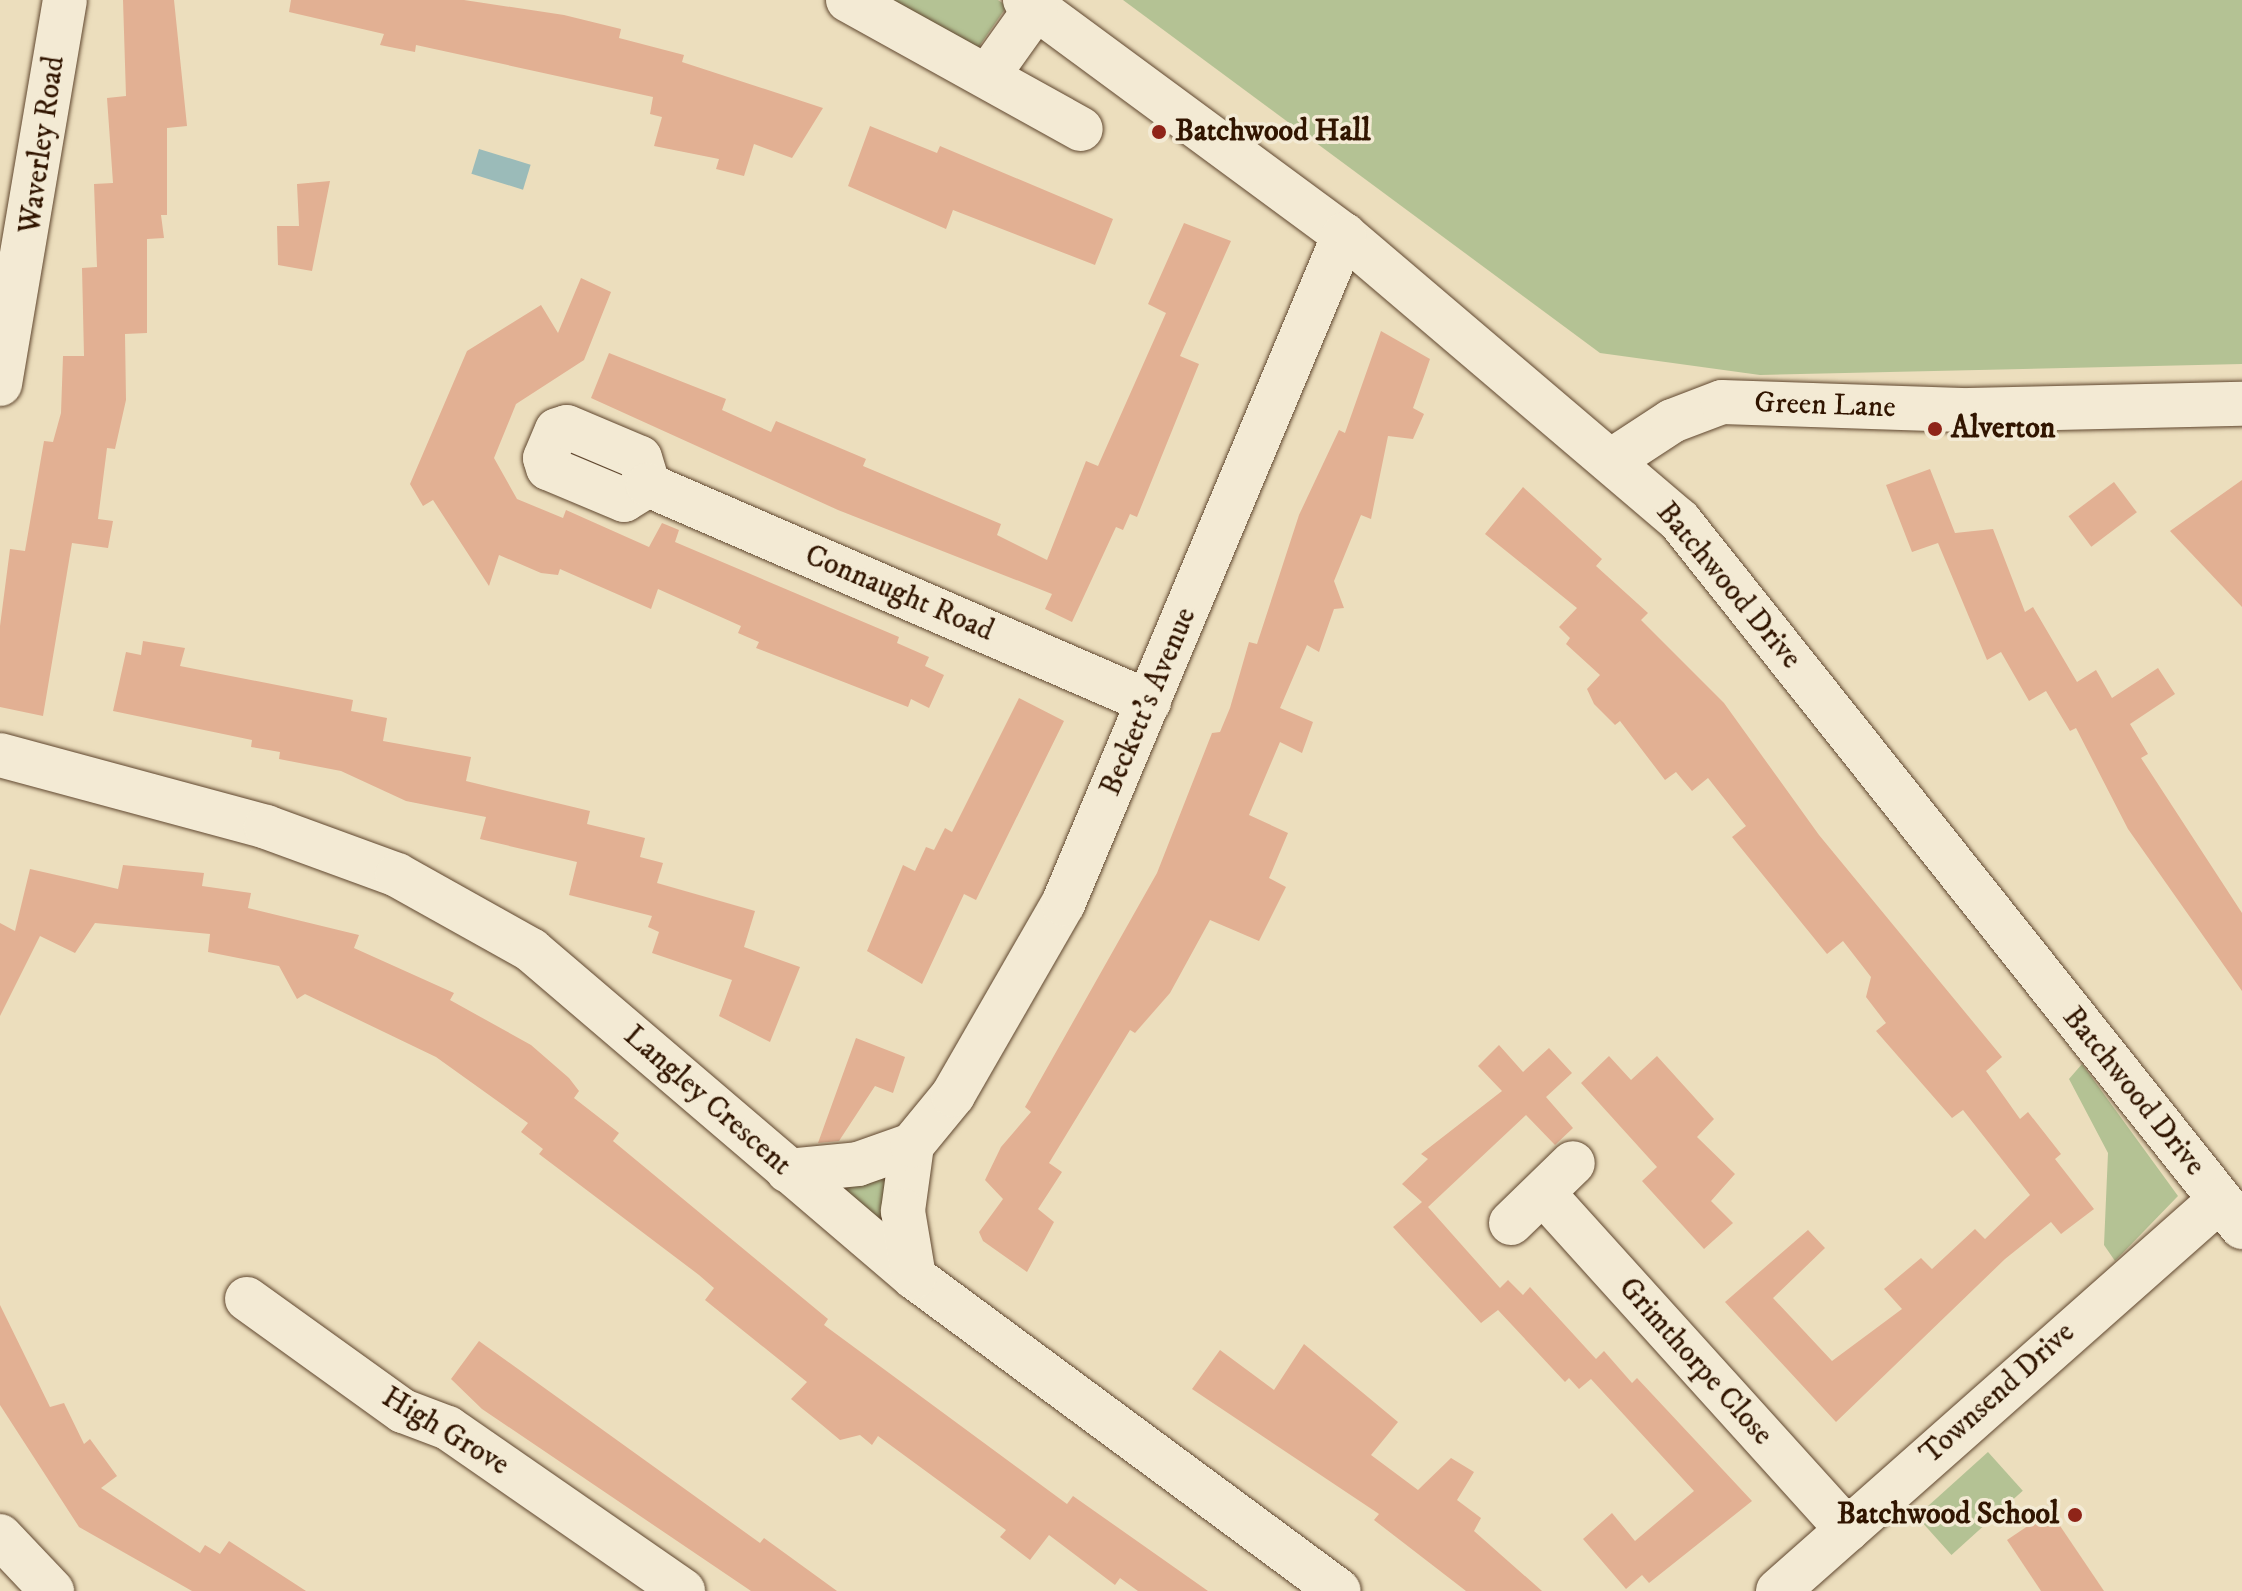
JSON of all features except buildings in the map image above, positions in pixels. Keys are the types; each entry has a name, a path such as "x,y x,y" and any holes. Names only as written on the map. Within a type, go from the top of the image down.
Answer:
{"street":[{"name":"Waverley Road","path":"0,384 16,226 65,0"},
{"path":"848,0 989,74 1081,129"},
{"path":"989,74 1030,4"},
{"name":"Batchwood Drive","path":"1030,4 1344,235 1614,459 1679,520 2231,1213"},
{"name":"Beckett's Avenue","path":"912,1145 953,1095 1063,904 1344,235"},
{"name":"Green Lane","path":"1614,459 1672,421 1722,402 1969,410 2242,404"},
{"name":"Connaught Road","path":"648,485 1149,702"},
{"name":"Langley Crescent","path":"0,755 266,827 397,875 531,950 914,1277 1339,1591"},
{"path":"788,1171 858,1164 912,1145 903,1211 914,1277"},
{"name":"Grimthorpe Close","path":"1511,1223 1558,1178 1847,1530"},
{"name":"Townsend Drive","path":"1778,1591 1847,1530 2231,1213"},
{"name":"High Grove","path":"247,1299 403,1411 448,1428 683,1591"},
{"path":"5,1556 52,1591"}],"green space":[{"path":"861,0 998,0 1007,6 976,51"},
{"path":"1123,0 2242,0 2242,364 1760,375 1600,353"},
{"path":"2082,1064 2178,1196 2115,1261 2104,1245 2108,1153 2069,1079"},
{"path":"890,1175 887,1237 827,1185"},
{"path":"1988,1452 2023,1491 1951,1555 1917,1516"}],"water":[{"path":"479,149 531,165 523,190 471,174"}],"place":[{"name":"Batchwood Hall","path":"1159,132"},
{"name":"Alverton","path":"1935,429"},
{"name":"Batchwood School","path":"2075,1515"}]}
